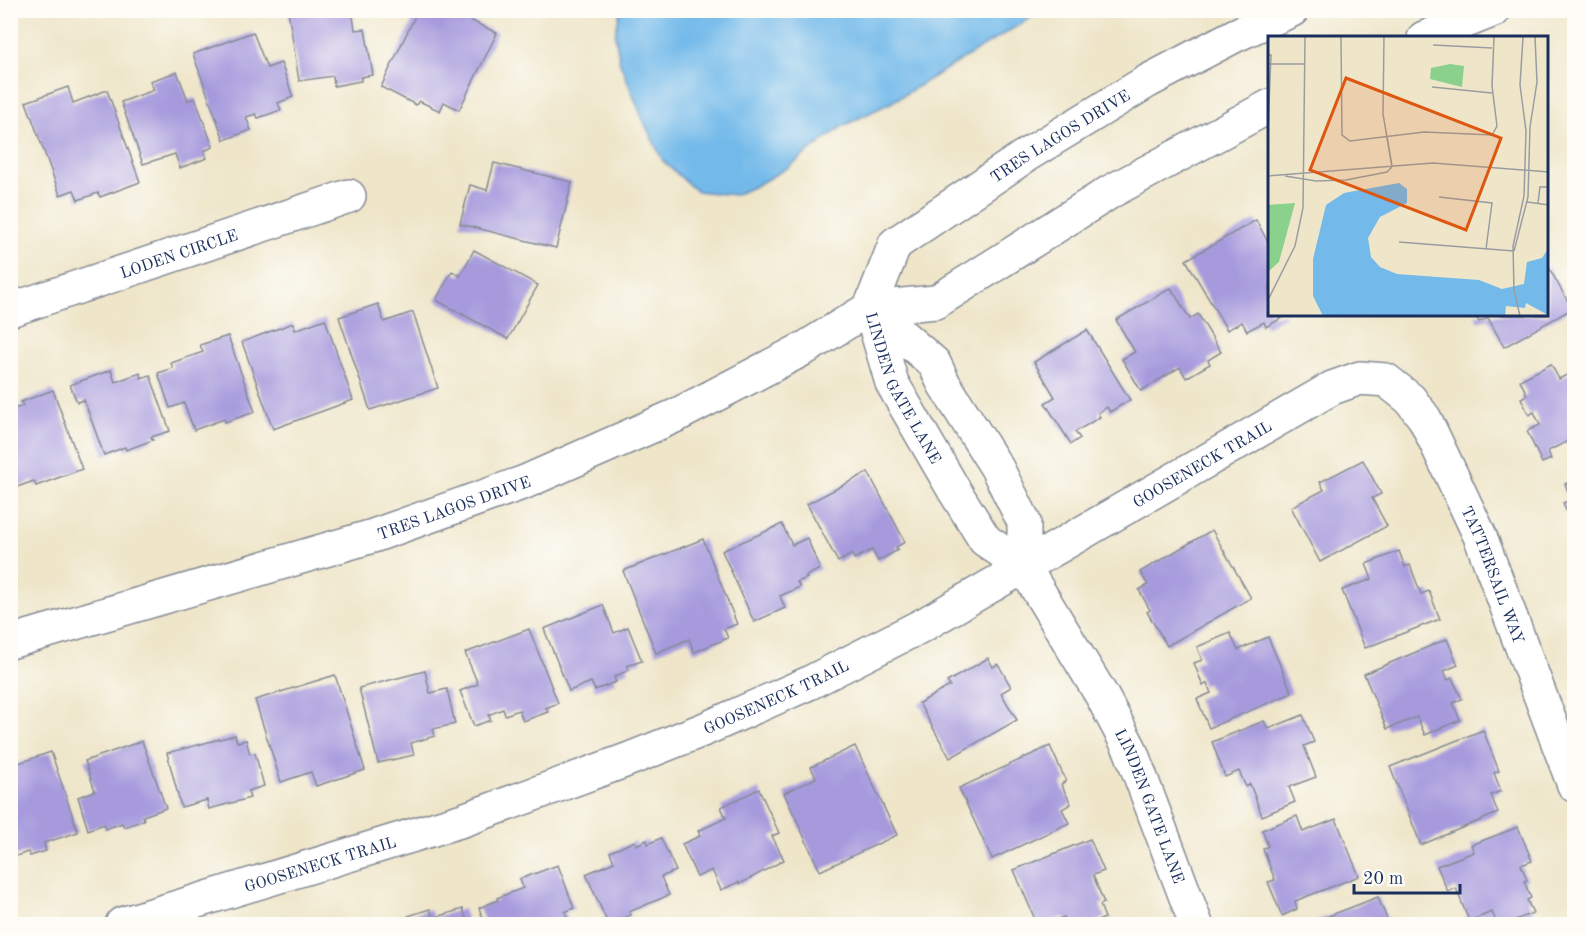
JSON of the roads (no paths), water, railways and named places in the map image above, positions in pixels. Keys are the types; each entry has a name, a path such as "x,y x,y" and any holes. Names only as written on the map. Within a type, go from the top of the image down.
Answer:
{"street":[{"name":"TRES LAGOS DRIVE","path":"870,308 895,244 1025,156 1148,81 1236,35 1292,10"},
{"path":"1429,36 1494,10"},
{"name":"TRES LAGOS DRIVE","path":"10,642 373,536 525,482 677,415 807,347 870,308 936,302 1110,192 1268,107"},
{"name":"LODEN CIRCLE","path":"10,310 349,196"},
{"name":"LINDEN GATE LANE","path":"870,308 934,363 944,384 997,468 1024,522 1024,567"},
{"name":"LINDEN GATE LANE","path":"870,308 891,383 954,490 985,540 1024,567 1102,696 1130,749 1196,924"},
{"name":"GOOSENECK TRAIL","path":"122,924 463,820 705,729 809,683 925,624 1332,388 1360,378 1386,380"},
{"name":"TATTERSAIL WAY","path":"1386,380 1410,399 1425,418 1480,536 1575,785"}],"water":[{"path":"620,10 1042,11 892,102 843,126 787,168 735,195 696,191 663,161 643,120 620,63 615,35"}]}
